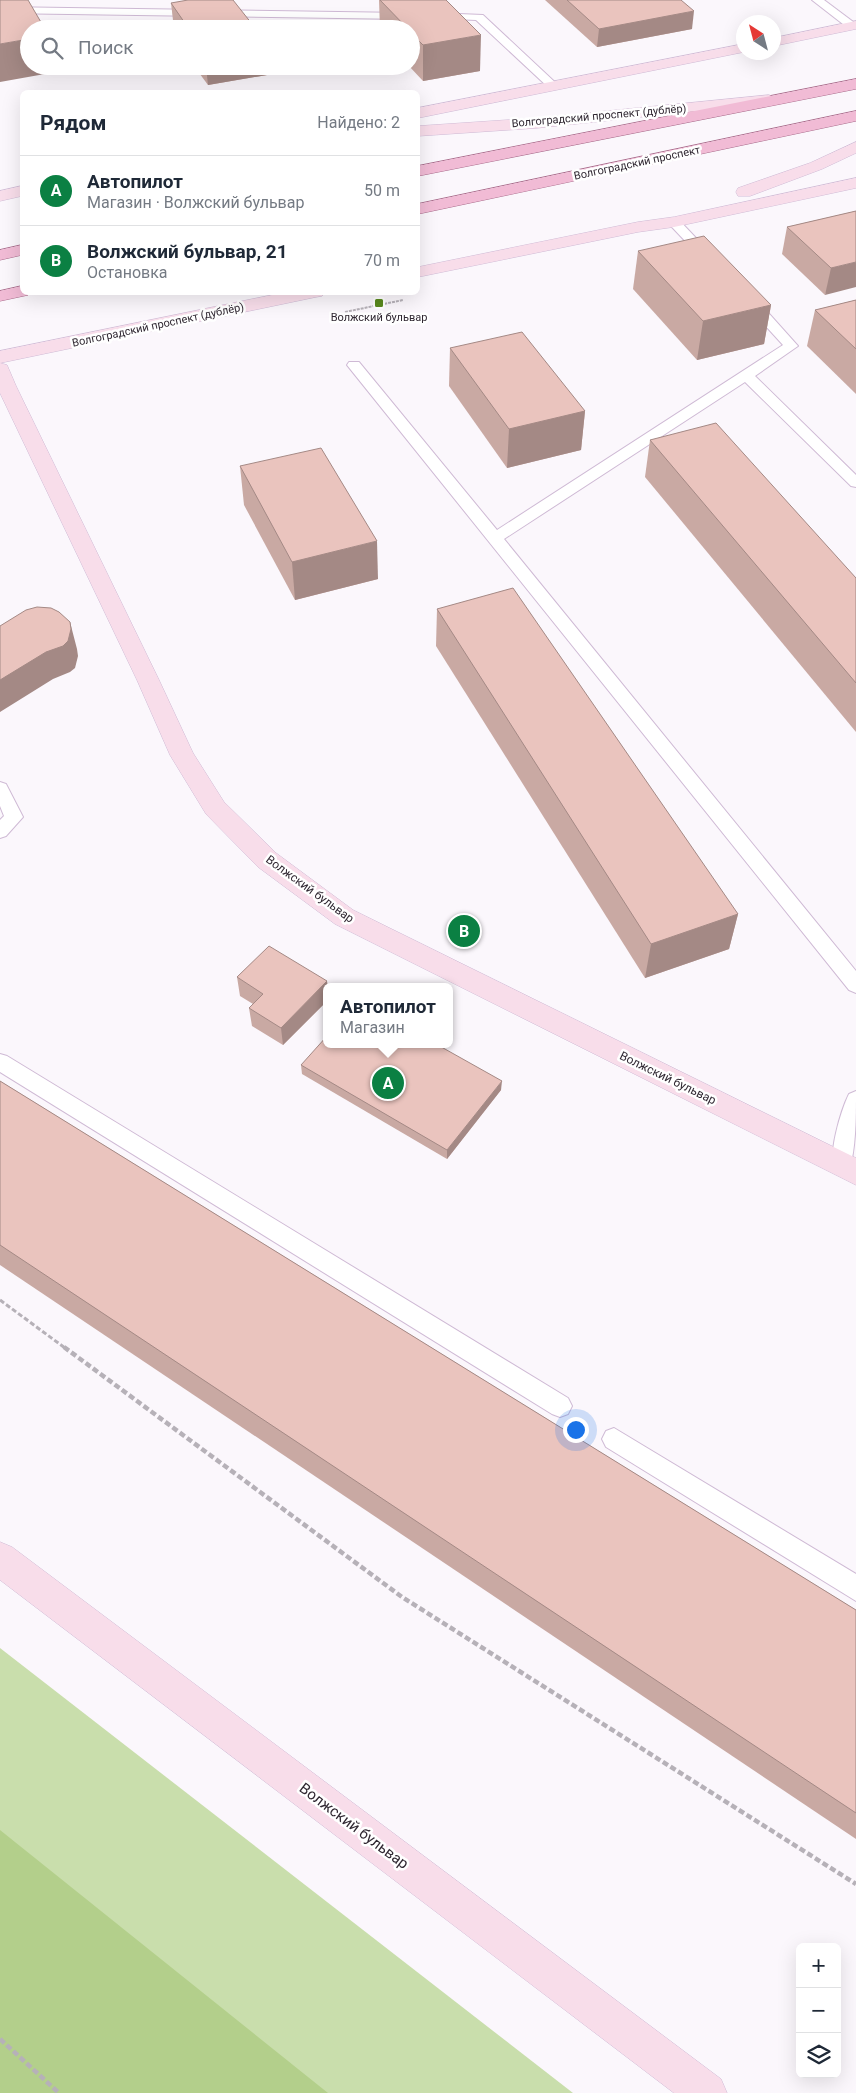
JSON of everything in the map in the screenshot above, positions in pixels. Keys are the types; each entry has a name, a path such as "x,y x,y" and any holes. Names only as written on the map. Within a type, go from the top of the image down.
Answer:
{"main road":[{"path":"420,171 856,84"},
{"name":"Волгоградский проспект","path":"420,209 856,116"},
{"path":"0,255 20,250"},
{"path":"0,296 20,291"}],"street":[{"path":"781,41 854,26"},
{"path":"420,113 736,50"},
{"name":"Волгоградский проспект (дублёр)","path":"420,131 781,99"},
{"path":"638,227 763,186 816,166 856,147"},
{"path":"420,272 638,227 674,222 856,183"},
{"path":"0,196 20,191"},
{"name":"Волгоградский проспект (дублёр)","path":"0,357 301,295"},
{"name":"Волжский бульвар","path":"0,369 6,386 144,671 182,755 215,808 267,860 344,917 849,1168"},
{"name":"Волжский бульвар","path":"0,1559 707,2093"}],"lane":[{"path":"817,0 854,26"},
{"path":"447,6 458,17"},
{"path":"0,10 479,17 553,86"},
{"path":"674,222 717,267"},
{"path":"495,538 791,346 737,288"},
{"path":"354,365 856,985"},
{"path":"746,375 856,483"},
{"path":"0,788 14,817 0,831"},
{"path":"0,1062 560,1406"},
{"path":"849,1168 848,1126 856,1100"},
{"path":"614,1439 856,1588"}],"path":[{"path":"0,1300 402,1597 856,1884"},
{"path":"0,2038 59,2093"}],"green space":[{"path":"0,1648 573,2093 0,2093"},
{"path":"0,1830 328,2093 0,2093"}],"building":[{"path":"0,0 28,0 40,20 20,20 20,41 0,44"},
{"path":"188,0 233,0 249,20 183,20 171,3"},
{"path":"380,0 446,0 481,35 423,45 420,42 420,20 399,20"},
{"path":"567,0 681,0 694,11 599,29"},
{"path":"856,211 856,262 831,268 787,227"},
{"path":"704,236 771,305 703,321 638,251"},
{"path":"856,300 856,349 815,310"},
{"path":"522,332 585,411 509,429 450,348"},
{"path":"716,423 856,578 856,683 650,440"},
{"path":"321,448 377,541 292,562 240,466"},
{"path":"513,588 738,914 651,944 437,609"},
{"path":"37,607 51,608 59,612 70,622 71,629 68,641 63,646 46,652 0,680 0,626 26,610"},
{"path":"269,946 327,981 281,1028 249,1008 263,994 237,977"},
{"path":"323,1040 323,1048 443,1048 502,1081 447,1150 301,1065"},
{"path":"0,1081 856,1610 856,1813 0,1245"}],"place":[{"name":"Волжский бульвар","path":"379,303"},
{"name":"Волжский бульвар, 21","path":"464,931"},
{"name":"Автопилот","path":"388,1083"}]}
